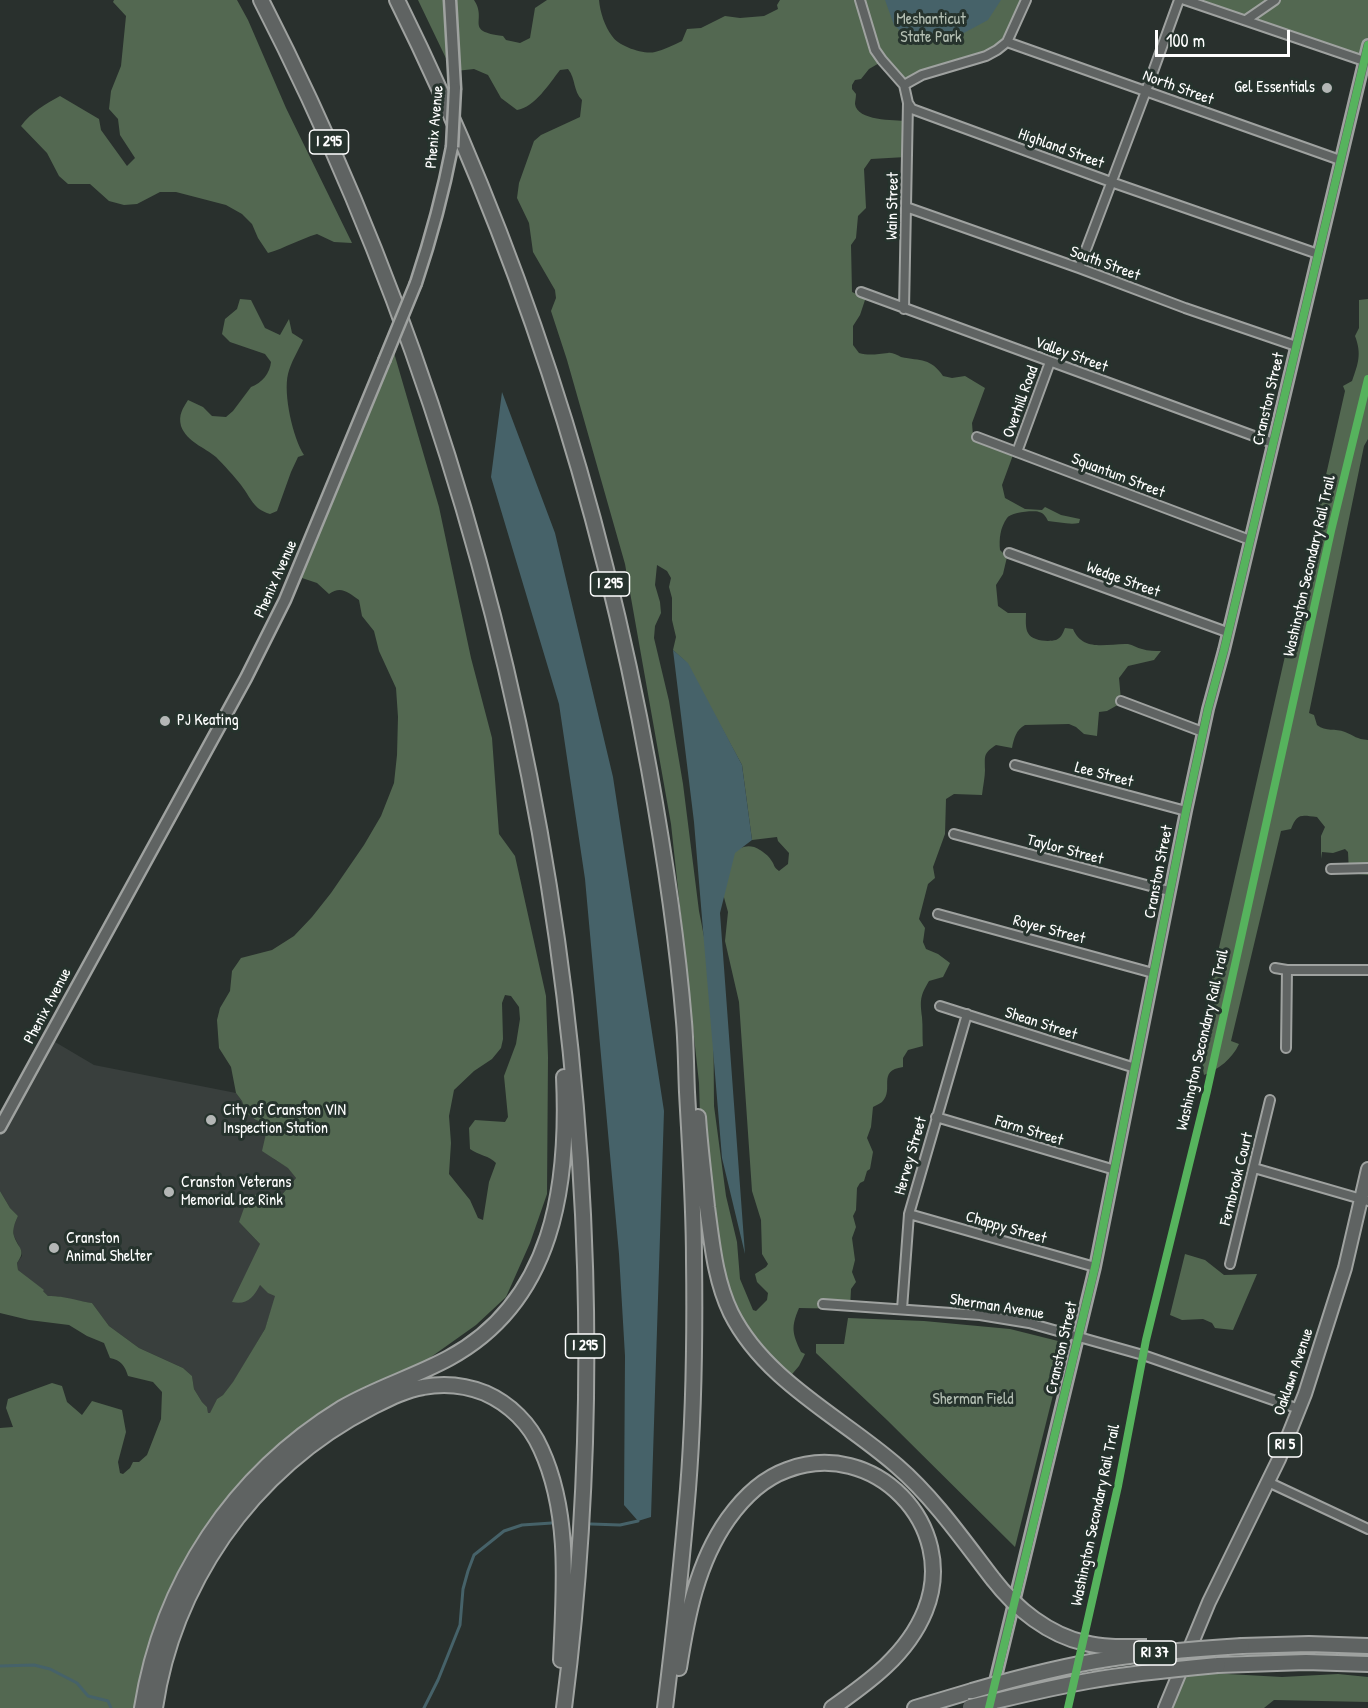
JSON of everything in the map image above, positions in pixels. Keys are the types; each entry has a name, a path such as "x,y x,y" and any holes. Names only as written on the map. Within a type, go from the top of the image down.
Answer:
{"highway":[{"name":"I 295","path":"261,0 327,138 374,248 401,319 462,506 488,600 525,759 549,887 570,1049 584,1245 582,1505 573,1631 564,1708"},
{"name":"I 295","path":"397,0 470,161 507,253 550,378 589,505 628,663 669,892 684,1024 694,1255 693,1378 686,1519 665,1708"},
{"path":"142,1708 153,1656 166,1617 182,1582 214,1528 255,1477 288,1447 343,1408 378,1389 449,1358 468,1346 508,1310 528,1283 548,1238 556,1208 561,1172 565,1113 562,985"},
{"path":"684,1024 696,1091 712,1245 720,1283 736,1322 759,1354 776,1372 896,1465 934,1502 1010,1599 1027,1614 1058,1633 1086,1644 1130,1647 1242,1646"},
{"path":"155,1708 167,1653 187,1600 213,1552 252,1500 302,1452 339,1425 403,1392 444,1384 469,1388 492,1396 503,1403 522,1420 542,1449 558,1504 563,1548 564,1610 558,1708"},
{"path":"675,1708 678,1671 689,1611 704,1562 720,1532 747,1497 766,1481 788,1469 825,1463 850,1466 875,1476 896,1490 913,1509 924,1530 931,1550 933,1570 928,1601 920,1622 907,1641 892,1660 873,1678 832,1708"},
{"name":"RI 37","path":"915,1708 1018,1678 1106,1659 1242,1646 1309,1644 1368,1646"},
{"name":"RI 37","path":"969,1708 1051,1688 1120,1676 1218,1665 1306,1662 1368,1664"},
{"path":"990,1708 1051,1688"}],"main road":[{"name":"Phenix Avenue","path":"0,1126 141,867 204,757 285,600 416,283 434,230 452,147 455,88 450,0"},
{"name":"Oaklawn Avenue","path":"1165,1708 1209,1602 1280,1459 1306,1391 1365,1200 1368,1169"}],"street":[{"path":"860,0 875,50 904,85 908,103"},
{"path":"904,85 922,75 986,56 1007,42 1026,0"},
{"path":"1080,268 1179,0"},
{"path":"1185,0 1366,61"},
{"path":"1246,20 1275,0"},
{"name":"North Street","path":"1007,42 1340,160"},
{"name":"Cranston Street","path":"990,1708 1095,1267 1169,891 1203,732 1368,45"},
{"name":"Highland Street","path":"908,103 912,109 1111,182 1318,254"},
{"name":"Wain Street","path":"904,309 908,103"},
{"name":"South Street","path":"906,207 1296,346"},
{"name":"Valley Street","path":"861,292 1273,443"},
{"name":"Overhill Road","path":"1017,452 1050,362"},
{"name":"Squantum Street","path":"977,437 1250,540"},
{"name":"Wedge Street","path":"1009,553 1227,632"},
{"path":"1120,700 1203,732"},
{"name":"Lee Street","path":"1015,765 1186,811"},
{"name":"Taylor Street","path":"954,834 1169,891"},
{"path":"1331,869 1368,868"},
{"name":"Royer Street","path":"938,914 1153,973"},
{"path":"1275,968 1368,970"},
{"path":"1286,1048 1287,970"},
{"name":"Shean Street","path":"940,1006 1135,1068"},
{"name":"Hervey Street","path":"902,1309 909,1214 967,1014"},
{"name":"Fernbrook Court","path":"1230,1264 1270,1100"},
{"name":"Farm Street","path":"936,1117 1115,1170"},
{"path":"1254,1168 1365,1200"},
{"name":"Chappy Street","path":"909,1214 1095,1267"},
{"name":"Sherman Avenue","path":"823,1304 902,1309 1029,1323 1143,1355 1299,1409"},
{"path":"1268,1482 1368,1529"}],"shaded area":[{"path":"50,1039 94,1065 236,1093 246,1113 268,1125 267,1137 274,1159 289,1168 296,1178 280,1197 262,1193 239,1222 260,1244 260,1285 276,1296 265,1329 233,1383 217,1399 210,1414 194,1389 192,1376 183,1368 139,1348 109,1326 92,1303 48,1296 18,1270 17,1263 22,1252 14,1236 13,1228 18,1216 10,1208 0,1191 0,1127"}],"green space":[{"path":"114,0 237,0 286,108 352,243 334,242 317,234 268,253 252,224 242,214 226,205 176,192 160,192 137,204 124,205 109,201 90,184 68,184 59,176 47,153 21,126 34,112 60,96 99,119 101,130 127,166 135,158 120,135 118,119 109,109 111,91 121,66 126,16 113,2"},
{"name":"Meshanticut State Park","path":"418,0 474,0 478,7 480,28 491,34 503,36 506,40 520,43 530,38 535,8 547,0 599,0 605,24 615,40 632,49 650,53 682,41 687,29 701,28 725,16 740,18 764,16 778,9 777,5 780,0 1026,0 1010,37 997,49 905,83 881,62 869,69 861,79 855,80 852,85 856,94 857,110 862,114 885,120 907,121 906,157 871,159 864,169 866,208 858,216 856,238 851,245 852,292 865,300 853,326 853,345 859,353 863,354 891,353 925,361 939,370 943,376 952,378 965,376 985,388 972,423 973,436 981,442 1013,455 1002,485 1005,498 1025,509 1042,510 1045,507 1061,515 1080,519 1079,523 1075,524 1048,521 1042,513 1031,511 1017,513 1007,518 1000,538 1000,550 1007,557 1003,574 996,585 998,606 1008,613 1026,613 1027,631 1030,636 1037,639 1056,640 1061,637 1065,628 1073,629 1077,636 1090,644 1128,644 1144,650 1161,651 1154,660 1128,666 1119,678 1123,702 1107,711 1099,712 1097,736 1084,734 1069,724 1025,725 1019,729 1012,748 996,745 987,753 982,795 954,794 946,799 945,834 933,867 935,878 928,884 919,919 925,928 923,942 926,949 950,963 943,977 929,981 922,994 923,1046 908,1050 903,1058 903,1067 890,1072 888,1076 886,1097 873,1107 871,1127 867,1138 873,1152 870,1169 864,1181 857,1188 856,1210 853,1216 856,1227 852,1238 855,1260 852,1272 856,1282 851,1289 850,1309 799,1308 794,1330 801,1352 805,1354 799,1366 787,1380 727,1303 701,1147 699,1083 671,824 625,564 551,311 556,298 555,290 533,252 529,223 517,198 519,183 534,141 541,135 580,117 582,100 568,69 560,70 536,100 517,110 501,98 488,75 474,69 456,71 454,75","holes":["657,565 667,571 671,578 669,587 676,637 673,650 685,661 742,765 752,840 777,837 789,853 788,864 779,871 766,854 748,846 733,853 718,865 719,879 728,912 725,941 739,1002 752,1191 761,1220 762,1254 768,1264 755,1274 757,1282 768,1293 767,1300 756,1311 753,1310 740,1279 737,1242 726,1196 714,1106 713,983 699,911 683,784 669,701 654,638 655,626 661,613 655,585"]},
{"path":"1186,0 1368,0 1368,46 1364,59"},
{"path":"240,299 251,300 265,328 280,335 289,319 292,333 303,340 289,370 287,393 293,427 304,455 298,457 277,511 270,514 256,506 216,457 187,436 180,422 188,400 203,407 212,416 226,417 251,387 262,380 269,370 271,362 265,354 230,342 222,334 225,319 237,309"},
{"path":"1368,299 1368,439 1364,446 1309,713 1314,715 1320,727 1368,740 1368,875 1349,873 1348,852 1345,849 1333,853 1322,852 1321,859 1321,836 1325,827 1317,817 1300,816 1295,820 1291,829 1281,831 1231,1041 1239,1044 1224,1063 1204,1075 1202,1064 1206,1005 1345,391 1343,386 1352,381 1357,364 1359,354 1355,336 1359,328 1359,300"},
{"path":"392,346 439,507 471,658 492,738 499,834 515,856 546,996 547,1194 530,1243 506,1297 476,1325 431,1357 420,1371 349,1407 228,1510 143,1708 0,1708 0,1428 13,1427 6,1408 8,1399 52,1383 62,1386 67,1402 82,1415 92,1401 122,1410 126,1432 118,1462 120,1473 123,1474 133,1462 139,1462 147,1455 161,1419 162,1392 153,1382 128,1376 122,1364 110,1358 104,1343 69,1325 29,1320 0,1313 0,1191 10,1208 18,1216 13,1231 22,1252 17,1263 18,1270 44,1290 48,1296 92,1303 109,1326 139,1348 183,1368 192,1376 194,1389 207,1407 208,1413 233,1382 265,1329 275,1296 260,1285 249,1300 232,1302 260,1244 239,1222 248,1197 262,1193 280,1197 296,1178 288,1168 262,1151 268,1125 246,1113 236,1093 231,1067 219,1048 217,1020 220,1008 230,991 232,971 241,958 272,950 294,936 331,893 364,845 381,816 394,783 397,755 396,688 379,651 374,631 362,616 359,600 341,590 329,594 317,583 296,576","holes":["505,995 511,996 519,1007 520,1019 516,1044 504,1076 508,1117 505,1122 475,1120 469,1128 470,1149 496,1163 489,1182 483,1220 478,1218 470,1200 449,1174 451,1143 449,1116 454,1090 474,1071 492,1059 501,1048 502,1003"]},
{"path":"1185,1254 1205,1260 1224,1275 1257,1274 1233,1330 1215,1328 1212,1323 1203,1319 1182,1320 1170,1315"},
{"name":"Sherman Field","path":"848,1318 924,1321 1010,1329 1066,1343 1015,1547 816,1353 816,1344 844,1344"},
{"path":"1191,1672 1282,1677 1338,1674 1368,1677 1368,1702 1274,1700 1264,1708 1166,1708 1178,1677"}],"water":[{"path":"885,0 1001,0 988,20 962,34 918,37 905,35 894,25"},
{"path":"502,392 555,533 613,777 664,1111 651,1517 638,1521 624,1505 625,1356 619,1254 585,879 559,704 491,477"},
{"path":"673,650 688,663 742,765 752,840 735,853 720,913 745,1254 722,1158 694,822"}],"waterway":[{"path":"591,1524 620,1525 638,1521"},
{"path":"424,1708 460,1625 463,1589 474,1555 504,1531 522,1525 552,1523"},
{"path":"0,1666 34,1665 50,1669 77,1683 88,1696 108,1701 111,1708"}],"cycle path":[{"path":"989,1708 1095,1267 1208,709 1368,45"},
{"name":"Washington Secondary Rail Trail","path":"1068,1708 1118,1486 1146,1340 1207,1091 1331,531 1368,379"}],"place":[{"name":"Gel Essentials","path":"1327,88"},
{"name":"PJ Keating","path":"165,721"},
{"name":"City of Cranston VIN Inspection Station","path":"211,1120"},
{"name":"Cranston Veterans Memorial Ice Rink","path":"169,1192"},
{"name":"Cranston Animal Shelter","path":"54,1248"}]}
